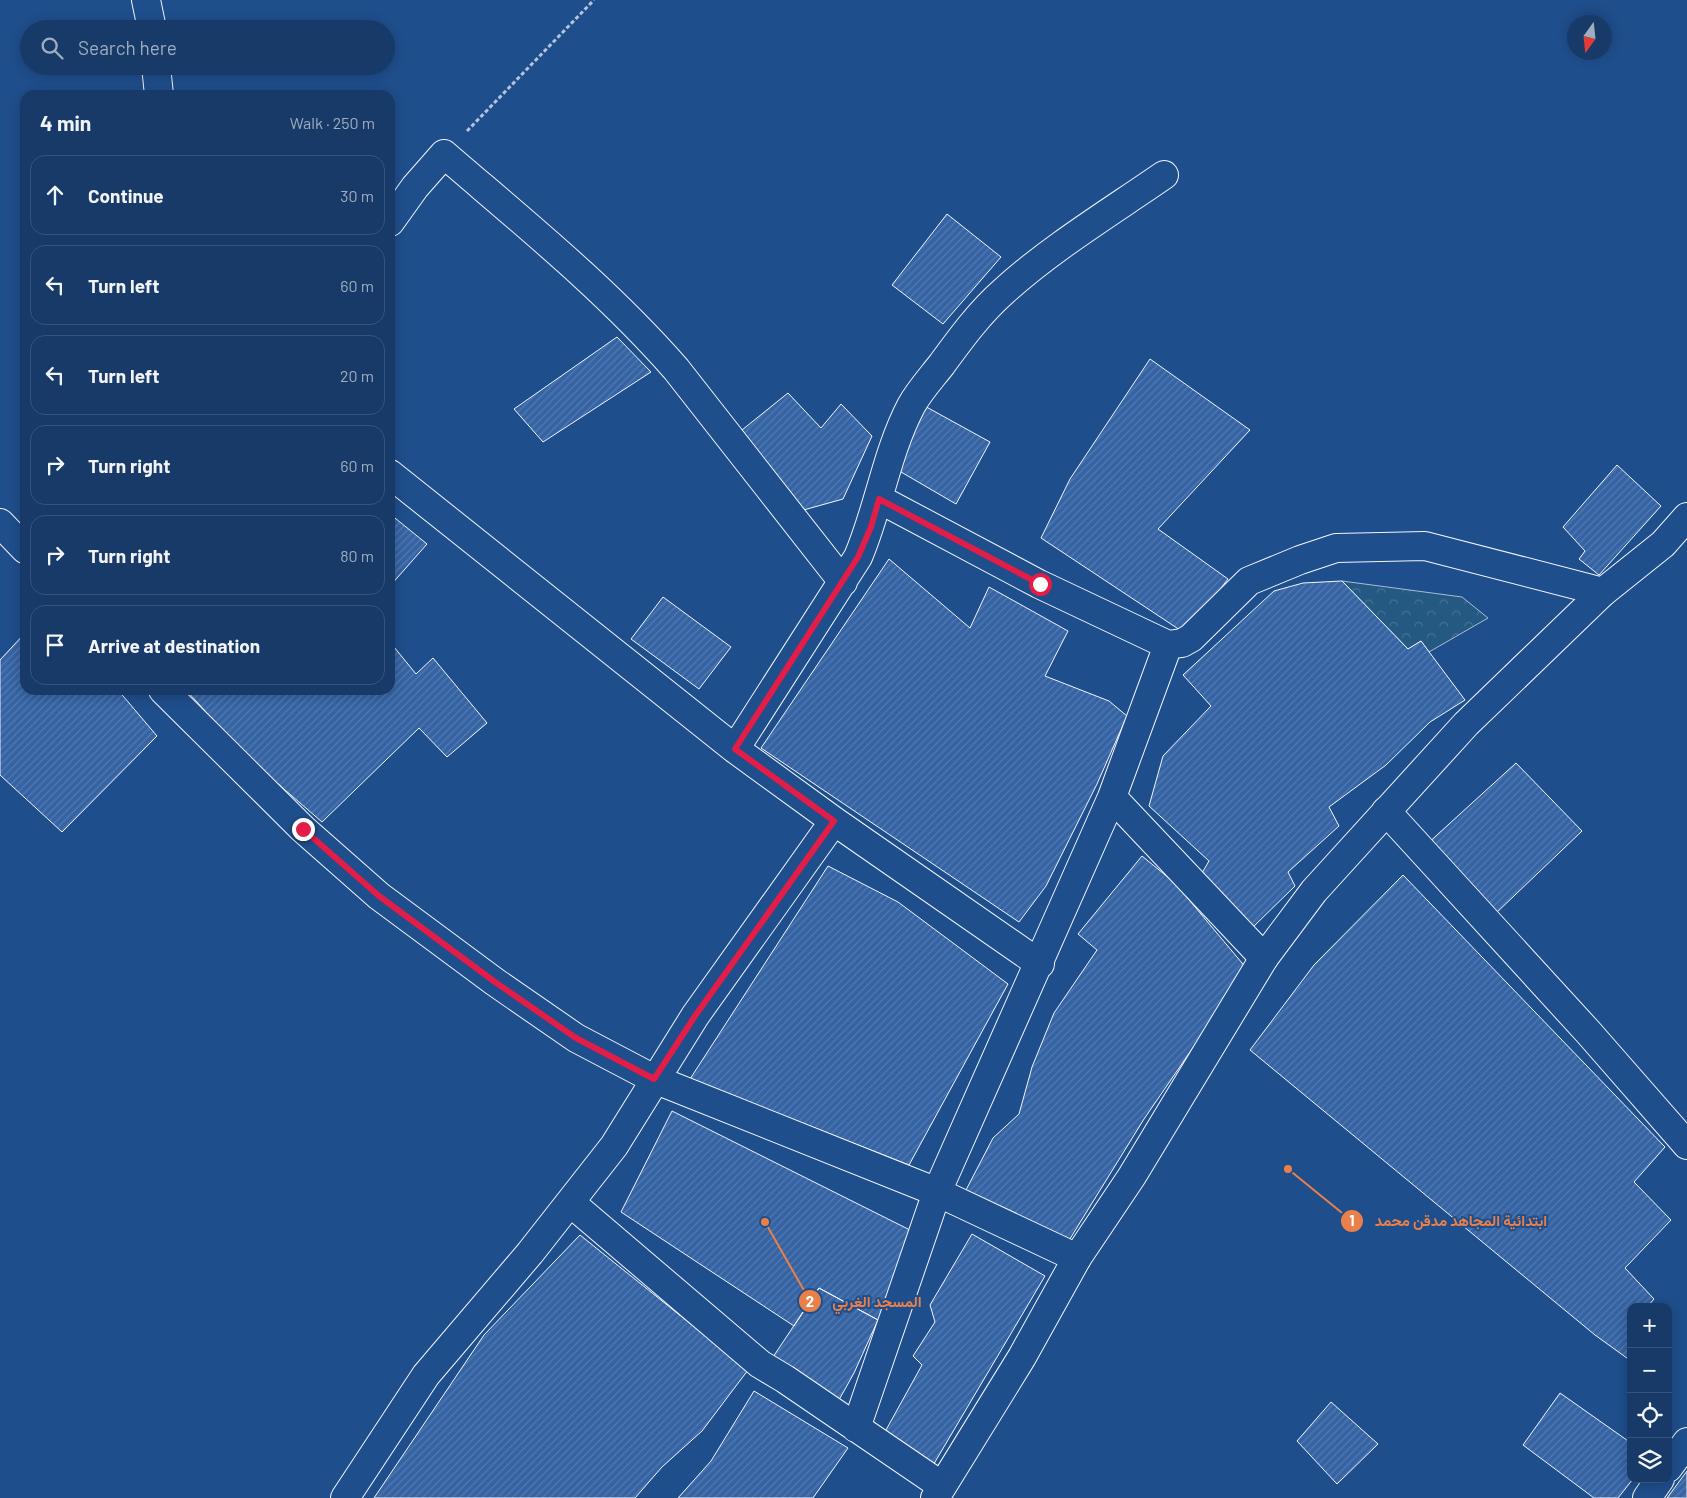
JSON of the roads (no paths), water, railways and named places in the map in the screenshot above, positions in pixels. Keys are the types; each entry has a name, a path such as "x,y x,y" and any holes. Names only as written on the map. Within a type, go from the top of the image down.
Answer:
{"street":[{"path":"146,0 150,20"},
{"path":"157,75 158,90"},
{"path":"395,215 415,187 444,154 584,274 648,336 843,582"},
{"path":"735,749 843,582 871,527 887,466 912,404 972,324 1003,291 1035,266 1164,175"},
{"path":"395,478 735,749 834,821 1040,964"},
{"path":"879,499 1040,584 1168,645 1182,643 1191,638 1250,581 1300,560 1336,548 1425,546 1604,592"},
{"path":"571,1203 760,1364 856,1428 938,1492 1022,1357 1077,1258 1132,1176 1264,958 1314,891 1466,724 1604,592 1663,544 1687,517"},
{"path":"0,523 20,544"},
{"path":"856,1428 937,1192 1040,964 1112,797 1168,645"},
{"path":"169,695 303,829 379,896 495,982 576,1038 654,1079 937,1192 1077,1258"},
{"path":"1112,797 1264,958"},
{"path":"1386,811 1589,1033 1687,1145"},
{"path":"345,1498 426,1376 571,1203 614,1146 695,1016 834,821"},
{"path":"1672,1463 1687,1442"},
{"path":"1647,1498 1657,1483"}],"place":[{"name":"ابتدائية المجاهد مدقن محمد","path":"1288,1169"},
{"name":"المسجد الغربي","path":"765,1222"}]}
